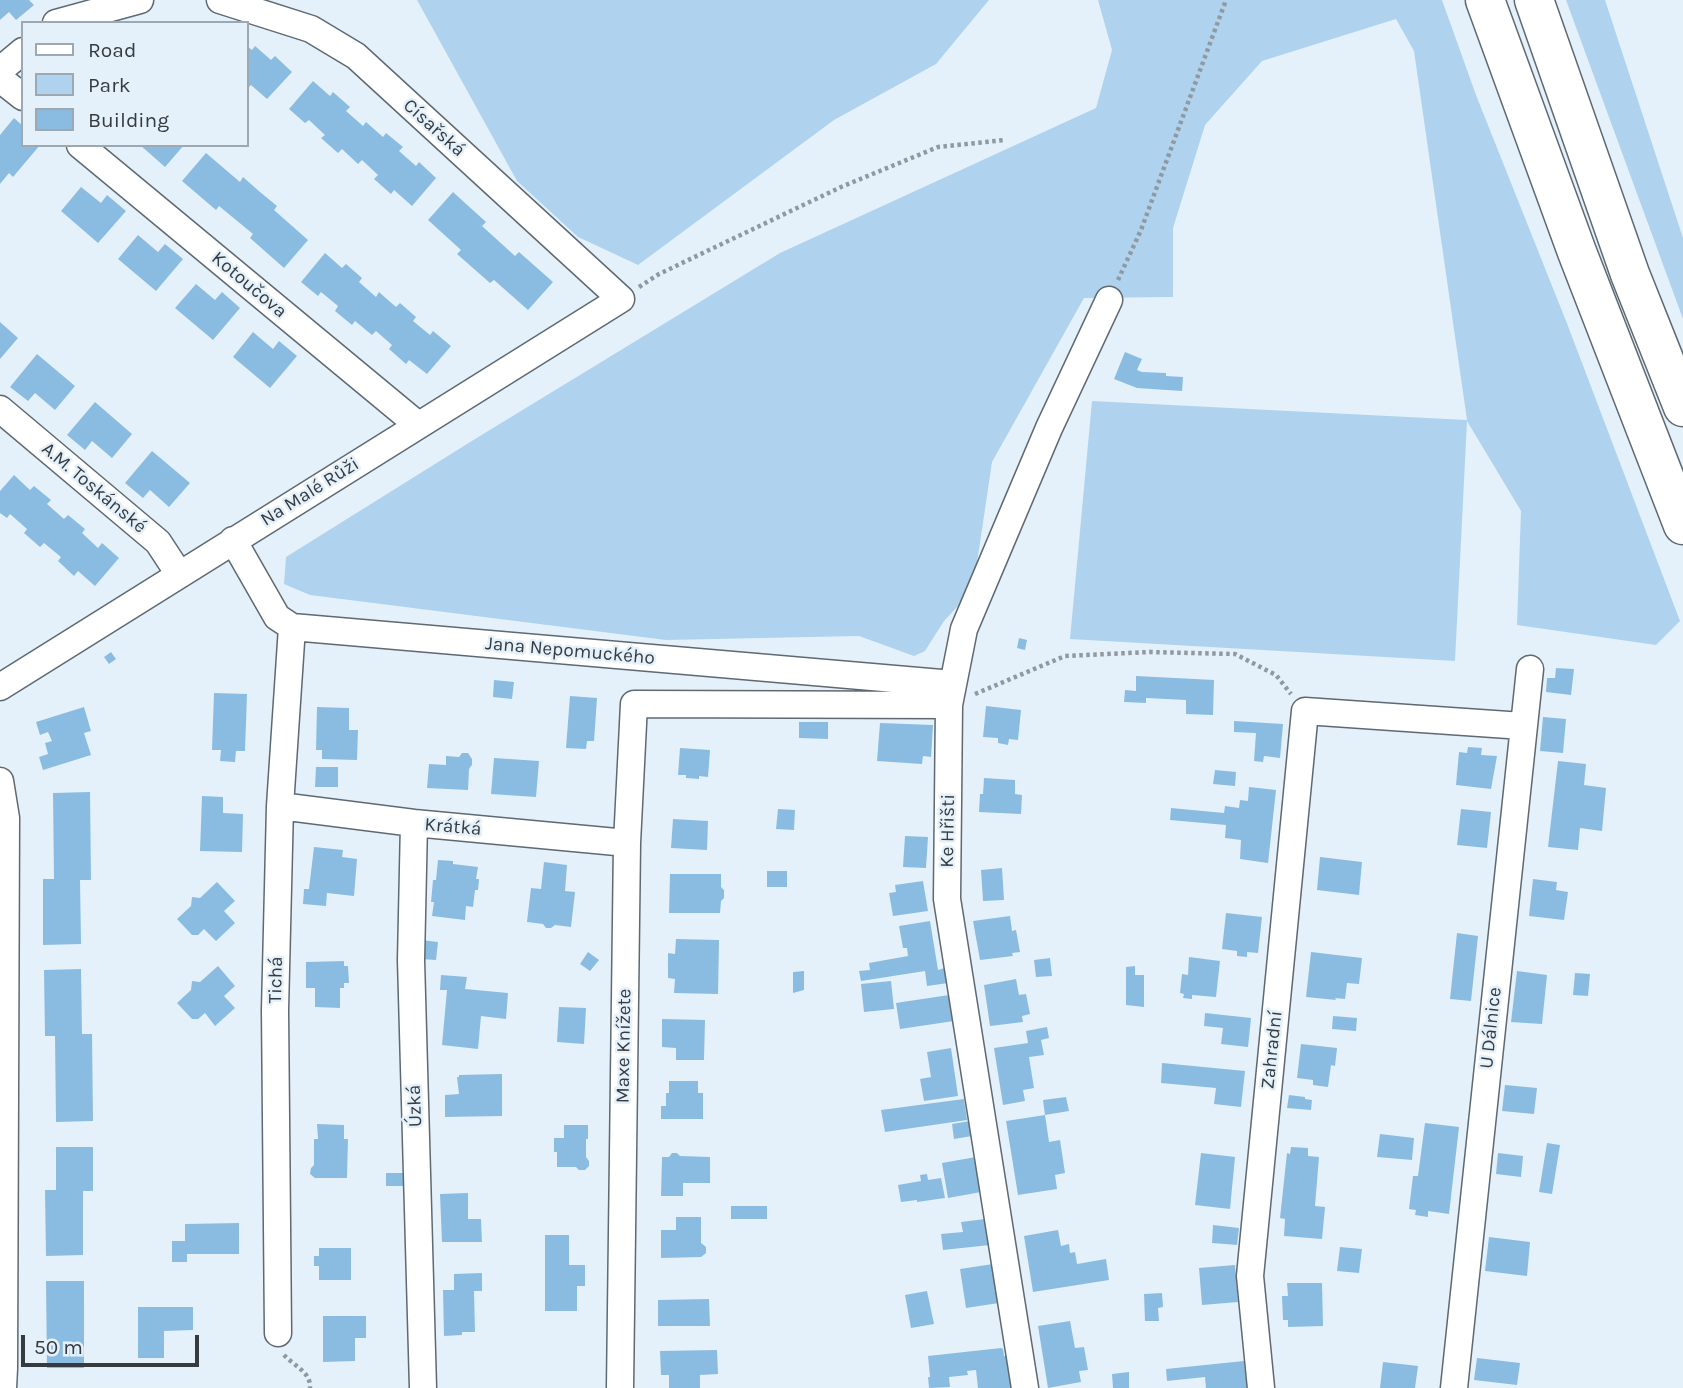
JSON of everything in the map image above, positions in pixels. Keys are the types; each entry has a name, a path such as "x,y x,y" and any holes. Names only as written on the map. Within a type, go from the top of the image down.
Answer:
{"highway":[{"path":"1485,0 1577,251 1683,525"},
{"path":"1534,0 1630,274 1683,407"}],"street":[{"path":"63,21 140,0"},
{"name":"Císařská","path":"220,0 311,29 356,56 621,299"},
{"path":"0,71 21,53"},
{"path":"0,79 21,95"},
{"name":"Kotoučova","path":"82,147 418,425"},
{"name":"Na Malé Růži","path":"0,687 621,299"},
{"name":"Ke Hřišti","path":"1025,1388 947,899 951,695 964,629 1044,441 1109,300"},
{"name":"A.M. Toskánské","path":"0,409 158,542 179,574"},
{"path":"233,540 277,617 292,626"},
{"name":"Jana Nepomuckého","path":"292,626 951,695"},
{"name":"Tichá","path":"278,1333 275,1010 280,806 292,626"},
{"name":"U Dálnice","path":"1454,1388 1530,669"},
{"name":"Maxe Knížete","path":"620,1388 627,843 634,704 951,695"},
{"path":"1305,711 1522,726"},
{"name":"Zahradní","path":"1261,1388 1250,1276 1305,711"},
{"path":"0,781 6,818 5,1301 2,1388"},
{"name":"Krátká","path":"280,806 414,823 627,843"},
{"name":"Úzká","path":"414,823 411,960 423,1388"}],"path":[{"path":"1109,300 1141,230 1226,0"},
{"path":"621,299 659,274 841,187 938,146 1005,140"},
{"path":"951,695 1065,656 1150,652 1235,654 1276,675 1305,711"},
{"path":"278,1333 279,1346 285,1357 306,1373 310,1388"}],"green space":[{"path":"417,0 989,0 936,64 834,120 638,265 578,237 517,181"},
{"path":"1098,0 1442,0 1476,95 1568,326 1680,621 1656,645 1517,625 1521,511 1467,421 1455,661 1070,639 1092,401 1467,420 1414,51 1396,19 1262,61 1205,125 1173,228 1173,297 1084,298 992,462 973,590 944,621 925,651 914,656 859,636 666,640 310,595 284,584 286,557 780,253 1096,108 1112,50"},
{"path":"1566,0 1605,0 1683,238 1683,319"}],"building":[{"path":"0,0 29,0 34,5 16,20 9,12 0,20"},
{"path":"255,46 271,60 275,56 292,72 267,99 251,85 248,88 248,47 252,50"},
{"path":"313,81 330,96 333,92 350,107 346,111 363,126 366,122 383,137 386,133 403,147 399,151 416,166 419,162 436,178 412,206 394,190 391,194 374,179 378,175 362,160 358,164 342,149 338,153 321,138 325,135 309,120 305,123 289,109"},
{"path":"14,118 21,124 21,147 38,147 13,177 9,173 0,184 0,135"},
{"path":"142,147 182,147 165,167"},
{"path":"206,153 240,182 243,177 277,206 274,210 308,240 284,268 250,238 253,234 219,206 216,210 182,181"},
{"path":"81,187 101,203 107,195 126,211 98,243 61,211"},
{"path":"453,192 486,222 482,226 515,256 519,252 553,282 528,310 494,280 490,283 457,254 461,250 428,220"},
{"path":"138,235 158,252 165,244 183,259 156,291 118,259"},
{"path":"325,253 342,268 346,264 362,278 359,282 376,297 379,292 396,307 400,303 416,317 413,321 430,335 433,331 451,346 427,374 409,360 406,364 389,349 392,345 376,331 372,335 355,321 352,325 335,311 338,306 321,292 318,296 301,282"},
{"path":"196,284 215,300 222,292 240,308 213,340 175,308"},
{"path":"0,322 18,338 0,359"},
{"path":"253,332 273,349 279,341 297,356 270,388 233,357"},
{"path":"1125,352 1142,359 1137,370 1183,377 1182,391 1137,388 1114,379"},
{"path":"37,354 75,386 55,410 35,393 28,401 10,387"},
{"path":"95,402 132,434 112,458 92,441 85,450 67,435"},
{"path":"152,451 190,483 169,507 150,490 143,498 125,483"},
{"path":"14,475 30,490 34,486 51,500 47,504 64,519 68,515 85,529 82,533 98,548 102,543 119,558 95,586 78,571 74,576 58,561 61,557 44,543 40,547 24,533 27,529 10,514 7,518 0,513 0,491"},
{"path":"1019,638 1027,640 1025,650 1017,648"},
{"path":"111,652 116,659 109,664 104,657"},
{"path":"1556,668 1574,669 1571,695 1546,692 1547,678 1555,678"},
{"path":"1136,676 1214,680 1213,715 1186,714 1186,700 1146,698 1146,703 1124,702 1125,690 1136,691"},
{"path":"494,680 514,682 512,699 493,697"},
{"path":"214,693 247,694 245,751 236,751 235,762 220,761 221,750 212,750"},
{"path":"570,696 597,698 594,741 587,741 586,749 566,748"},
{"path":"986,706 1021,710 1018,740 1009,739 1008,745 998,743 998,738 983,737"},
{"path":"84,707 91,731 84,733 91,755 43,770 39,757 48,754 45,743 52,741 48,732 40,735 36,722"},
{"path":"317,707 349,708 349,730 358,730 357,760 322,759 322,750 316,750"},
{"path":"1543,717 1566,719 1563,753 1540,751"},
{"path":"1234,721 1283,724 1280,758 1264,756 1263,762 1254,761 1256,733 1234,732"},
{"path":"799,722 828,722 828,739 799,738"},
{"path":"880,723 933,725 931,757 923,756 922,764 877,761"},
{"path":"1468,747 1482,748 1481,755 1497,756 1491,789 1456,785 1459,752 1467,753"},
{"path":"680,748 710,750 708,777 699,776 699,779 678,775"},
{"path":"462,753 468,753 472,759 468,790 427,788 429,764 446,765 446,756 459,757"},
{"path":"494,758 539,761 536,797 491,794"},
{"path":"1558,761 1586,764 1584,785 1606,788 1602,831 1580,828 1578,850 1548,847"},
{"path":"316,767 338,767 338,787 315,787"},
{"path":"1215,770 1236,772 1235,786 1213,784"},
{"path":"984,778 1015,780 1015,794 1022,795 1021,814 979,812"},
{"path":"1249,787 1276,790 1268,863 1240,859 1241,840 1225,838 1226,825 1170,820 1171,808 1224,813 1225,806 1239,808 1240,800 1248,801"},
{"path":"90,792 91,880 80,880 81,944 43,945 43,879 54,879 53,793"},
{"path":"202,796 223,797 223,813 243,814 242,852 200,851"},
{"path":"778,809 795,810 794,830 776,829"},
{"path":"1461,809 1491,812 1487,848 1457,845"},
{"path":"673,819 708,821 707,850 671,848"},
{"path":"905,836 928,837 926,868 903,867"},
{"path":"314,847 343,850 342,857 357,859 354,896 327,893 326,906 303,904 304,889 309,889"},
{"path":"1320,857 1362,862 1359,895 1317,890"},
{"path":"438,860 478,867 478,890 475,890 473,907 466,906 465,920 432,916 433,880 436,880"},
{"path":"544,862 567,865 565,891 575,892 571,927 555,925 546,928 543,924 527,922 531,888 541,889"},
{"path":"1002,868 1004,900 983,901 981,870"},
{"path":"767,871 787,871 787,887 767,887"},
{"path":"670,874 721,874 724,898 721,901 720,913 669,913"},
{"path":"1533,879 1557,882 1556,890 1568,892 1564,920 1529,916"},
{"path":"923,881 928,911 893,916 889,893 896,892 895,885"},
{"path":"217,882 235,901 224,911 235,923 216,941 204,929 198,935 192,935 177,919 191,906 192,897 200,898"},
{"path":"1226,913 1262,917 1258,953 1247,952 1247,957 1237,956 1237,951 1222,949"},
{"path":"1010,916 1020,952 1012,953 1013,956 980,960 973,921"},
{"path":"930,921 938,970 945,968 948,983 927,986 925,971 861,981 859,971 870,970 869,963 908,956 907,948 903,948 899,926"},
{"path":"1457,933 1478,936 1471,1001 1450,999"},
{"path":"676,939 719,940 718,994 674,993 675,979 668,978 668,953 675,954"},
{"path":"421,940 438,942 436,960 420,959"},
{"path":"588,952 599,960 590,971 580,964"},
{"path":"1311,952 1362,958 1359,984 1347,983 1345,999 1306,997"},
{"path":"1189,957 1220,961 1216,997 1192,995 1192,999 1183,998 1184,994 1180,993 1182,974 1188,975"},
{"path":"1050,958 1052,976 1036,977 1034,960"},
{"path":"344,961 344,966 348,966 349,983 344,983 344,988 340,988 340,1008 315,1007 315,988 306,988 306,962"},
{"path":"218,966 235,986 224,996 235,1008 215,1026 205,1013 198,1019 192,1019 177,1003 191,990 192,981 200,982"},
{"path":"1135,966 1135,975 1144,975 1144,1007 1126,1005 1126,967"},
{"path":"81,969 82,1034 92,1034 93,1121 56,1122 55,1036 45,1036 44,970"},
{"path":"804,971 804,990 793,993 793,972"},
{"path":"1517,971 1547,975 1542,1024 1511,1022"},
{"path":"1575,973 1590,974 1588,996 1573,995"},
{"path":"441,975 467,977 465,989 508,993 506,1019 481,1016 478,1049 442,1045 447,990 440,990"},
{"path":"1016,979 1019,995 1026,994 1030,1014 1022,1016 1023,1022 990,1026 984,985"},
{"path":"891,981 894,1009 864,1012 861,984"},
{"path":"949,995 954,1021 900,1029 896,1003"},
{"path":"559,1007 586,1008 584,1044 557,1042"},
{"path":"1205,1013 1251,1018 1248,1047 1221,1044 1223,1028 1204,1026"},
{"path":"1333,1016 1357,1018 1356,1031 1332,1029"},
{"path":"662,1019 705,1020 704,1060 676,1060 676,1048 662,1047"},
{"path":"1047,1027 1049,1038 1041,1040 1044,1055 1029,1057 1034,1088 1023,1090 1025,1101 1003,1105 994,1048 1028,1043 1026,1031"},
{"path":"1301,1044 1337,1048 1328,1087 1313,1085 1313,1080 1297,1078"},
{"path":"951,1048 958,1096 924,1101 920,1079 931,1077 927,1052"},
{"path":"1162,1063 1245,1071 1241,1107 1214,1104 1216,1088 1161,1083"},
{"path":"502,1074 502,1116 445,1117 445,1095 459,1094 459,1075"},
{"path":"669,1081 698,1081 698,1093 703,1093 703,1119 661,1119 661,1106 666,1106"},
{"path":"1505,1085 1537,1088 1534,1114 1502,1111"},
{"path":"1289,1095 1312,1100 1311,1110 1287,1108"},
{"path":"1066,1097 1069,1111 1045,1115 1043,1100"},
{"path":"964,1099 967,1120 885,1132 881,1110"},
{"path":"1045,1115 1049,1142 1060,1140 1065,1173 1055,1175 1057,1189 1018,1195 1006,1121"},
{"path":"970,1121 972,1136 954,1139 952,1124"},
{"path":"1425,1123 1459,1127 1449,1214 1428,1211 1428,1217 1415,1215 1416,1210 1409,1209 1413,1176 1418,1176"},
{"path":"317,1124 344,1125 344,1139 348,1139 347,1178 315,1178 310,1174 314,1165 314,1139 318,1139"},
{"path":"564,1125 588,1125 586,1157 589,1166 585,1170 557,1167 554,1138 564,1138"},
{"path":"1380,1134 1414,1138 1412,1160 1377,1157"},
{"path":"1547,1143 1560,1145 1552,1194 1539,1192"},
{"path":"56,1147 93,1147 93,1191 83,1191 83,1255 46,1256 45,1190 56,1190"},
{"path":"1291,1147 1308,1148 1308,1156 1319,1157 1315,1206 1325,1207 1322,1239 1284,1236 1285,1219 1280,1218 1287,1153 1290,1154"},
{"path":"672,1153 680,1156 710,1157 710,1183 683,1183 683,1196 661,1196 662,1157 669,1157"},
{"path":"1201,1153 1235,1157 1230,1209 1195,1205"},
{"path":"1498,1153 1523,1156 1521,1177 1496,1174"},
{"path":"976,1157 981,1192 948,1198 942,1163"},
{"path":"386,1173 403,1173 403,1186 386,1186"},
{"path":"927,1174 928,1180 941,1178 945,1198 901,1202 898,1185 921,1181 920,1175"},
{"path":"468,1193 468,1219 481,1219 482,1242 442,1242 440,1194"},
{"path":"731,1206 767,1206 767,1219 731,1219"},
{"path":"676,1217 701,1217 701,1243 706,1247 706,1253 701,1257 661,1258 661,1230 676,1230"},
{"path":"985,1219 990,1245 943,1250 941,1234 963,1232 961,1222"},
{"path":"239,1223 239,1254 187,1254 187,1262 172,1262 172,1241 185,1241 185,1224"},
{"path":"1213,1225 1239,1228 1237,1245 1212,1243"},
{"path":"1058,1230 1061,1246 1069,1244 1070,1253 1075,1252 1077,1264 1106,1259 1109,1280 1033,1292 1024,1236"},
{"path":"545,1235 569,1235 569,1265 585,1265 585,1286 577,1286 577,1311 545,1311"},
{"path":"1489,1237 1530,1242 1527,1276 1485,1271"},
{"path":"1340,1247 1362,1249 1359,1273 1337,1271"},
{"path":"319,1248 351,1248 351,1280 319,1280 319,1266 314,1266 314,1256 319,1256"},
{"path":"993,1264 999,1303 966,1308 960,1269"},
{"path":"1235,1265 1238,1302 1202,1305 1199,1268"},
{"path":"482,1273 482,1291 474,1291 475,1332 444,1336 443,1290 454,1290 454,1274"},
{"path":"46,1281 84,1281 84,1368 47,1368"},
{"path":"1287,1283 1322,1283 1323,1326 1288,1327 1288,1320 1283,1320 1282,1296 1288,1296"},
{"path":"927,1291 934,1324 911,1328 905,1295"},
{"path":"1162,1293 1163,1307 1158,1308 1159,1321 1145,1321 1144,1294"},
{"path":"709,1299 710,1326 658,1326 658,1300"},
{"path":"138,1307 193,1307 193,1330 164,1331 164,1358 138,1358"},
{"path":"323,1316 366,1316 366,1338 355,1338 355,1361 323,1362"},
{"path":"1070,1321 1075,1348 1084,1347 1088,1370 1079,1371 1081,1382 1048,1388 1038,1326"},
{"path":"1001,1348 1004,1356 1009,1356 1013,1388 978,1388 976,1370 967,1371 968,1375 949,1377 950,1387 929,1388 928,1356"},
{"path":"717,1350 718,1374 700,1375 700,1388 669,1388 669,1375 661,1375 660,1351"},
{"path":"1477,1358 1520,1363 1517,1385 1474,1380"},
{"path":"1244,1361 1247,1388 1206,1388 1205,1377 1167,1381 1166,1369"},
{"path":"1383,1362 1418,1366 1415,1388 1380,1388"},
{"path":"1129,1372 1129,1388 1113,1388 1112,1374"}]}
